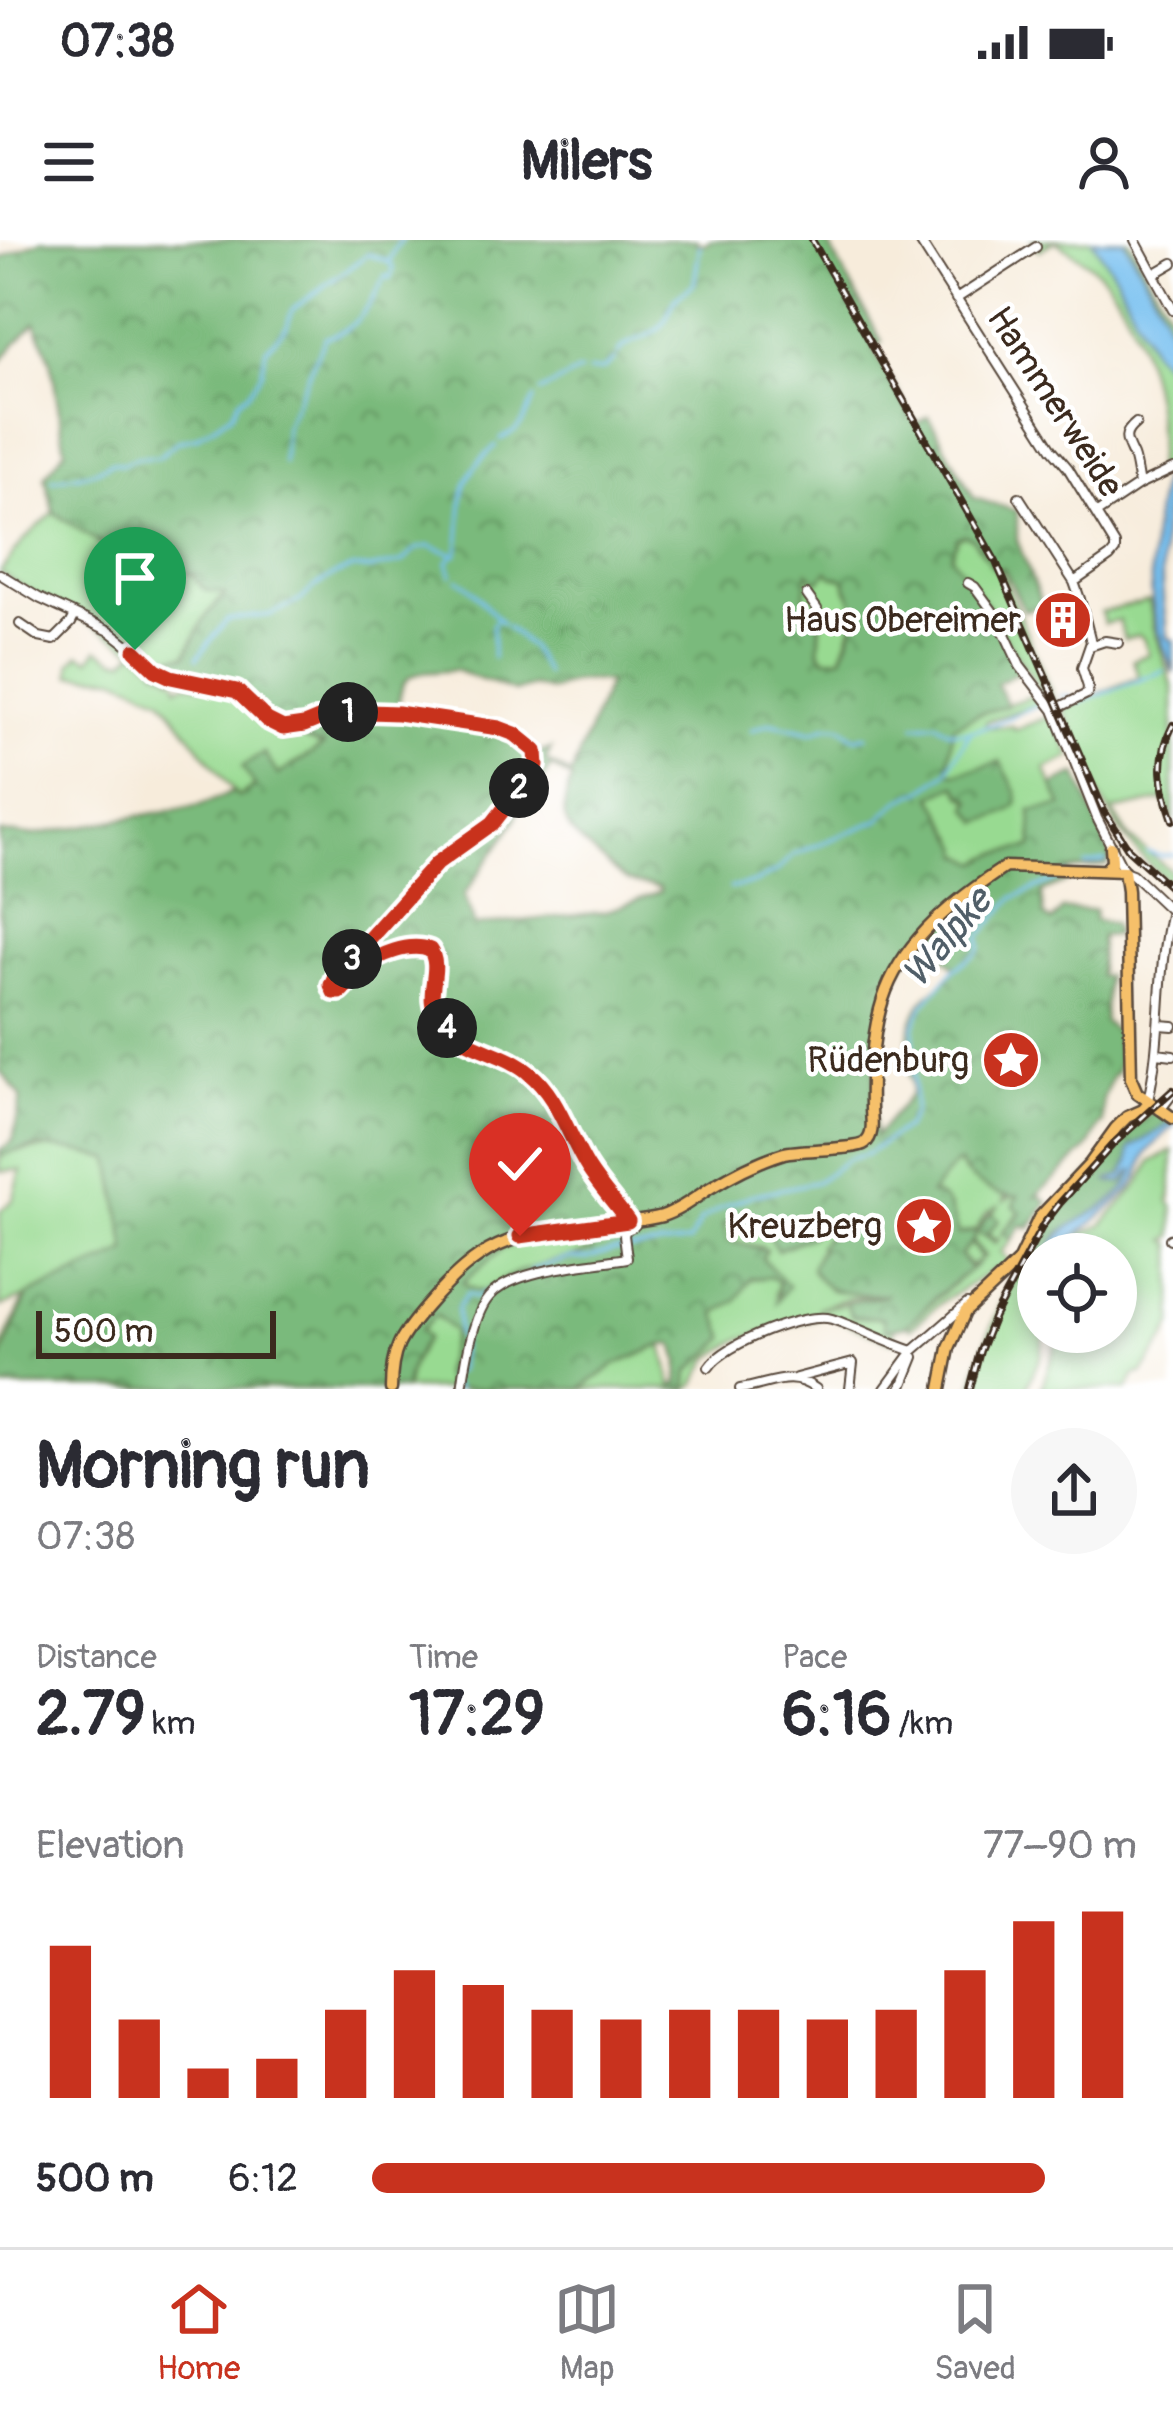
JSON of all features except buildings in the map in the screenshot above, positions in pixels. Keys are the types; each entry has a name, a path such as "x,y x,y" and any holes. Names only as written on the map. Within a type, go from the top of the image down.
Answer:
{"main road":[{"path":"1106,870 1112,861 1111,847"},
{"path":"391,1389 391,1363 402,1336 449,1280 492,1246 520,1236 653,1218 673,1212 740,1171 783,1154 863,1144 872,1131 872,1067 880,1012 892,978 916,942 950,909 1005,868 1106,870 1129,878 1131,1079 1135,1090 1159,1108"},
{"path":"941,1389 953,1334 964,1310 1018,1262 1039,1219 1090,1164 1115,1128 1127,1117 1159,1108"}],"street":[{"name":"Hammerweide","path":"919,240 1114,545 1115,551 1074,582"},
{"path":"1135,240 1173,310"},
{"path":"956,299 1036,248"},
{"path":"1154,274 1173,263"},
{"path":"1136,423 1125,441 1139,485"},
{"path":"1096,513 1173,469"},
{"path":"1019,497 1074,582 1090,646 1082,668 1087,694 1058,708"},
{"path":"0,574 21,589 110,631 166,675 237,691 280,728 337,712 381,712 499,728 536,751 537,766 493,823 430,870 331,987 335,993 342,991 363,967 393,953 415,946 430,950 436,961 432,999 441,1022 534,1078 554,1104 587,1167 628,1221"},
{"path":"968,583 997,617 1020,666 1058,708 1111,847 1129,878 1172,911 1163,943 1159,1108"},
{"path":"807,596 818,609"},
{"path":"20,624 34,635 54,640 75,614"},
{"path":"1090,646 1118,643"},
{"path":"1160,1025 1173,1026"},
{"path":"1157,1053 1173,1055"},
{"path":"1159,1108 1173,1093"},
{"path":"462,1389 480,1315 494,1292 526,1277 627,1258 626,1229 653,1218"},
{"path":"885,1389 923,1341 964,1310"},
{"path":"709,1367 730,1348 812,1318 831,1319 913,1351"},
{"path":"901,1389 923,1341"},
{"path":"740,1389 778,1385 783,1378 854,1363 850,1389"},
{"path":"796,1378 814,1388"}],"green space":[{"path":"42,240 697,240 697,244 709,240 826,240 882,342 874,350 916,424 929,417 974,498 1017,511 1017,540 1042,605 1024,611 1004,568 994,569 972,538 957,538 951,556 989,608 1021,670 997,684 1007,706 953,726 948,771 1000,762 1017,802 1007,812 980,822 968,807 972,801 956,785 933,796 962,854 979,863 996,854 1033,847 1031,811 1062,806 1053,785 1077,774 1111,857 1107,865 1067,871 1072,879 1042,892 1044,915 1052,922 1062,910 1095,910 1094,920 1113,924 1115,935 1101,936 1099,976 1106,976 1104,1022 1116,1032 1119,1061 1103,1099 1103,1124 1088,1148 1034,1198 1040,1195 1048,1203 1030,1228 1021,1225 1012,1240 1003,1234 1021,1213 1014,1206 1018,1196 985,1187 955,1164 930,1194 947,1203 958,1234 977,1231 992,1213 999,1220 987,1234 995,1242 977,1232 972,1241 983,1255 971,1243 960,1255 969,1267 979,1261 976,1265 907,1325 885,1330 883,1318 852,1316 846,1303 888,1295 834,1290 811,1268 819,1245 834,1230 826,1223 809,1237 777,1250 757,1222 723,1224 728,1241 766,1250 762,1258 788,1286 777,1301 779,1282 771,1277 751,1278 736,1301 716,1313 726,1338 689,1372 687,1389 673,1389 678,1383 679,1361 674,1344 614,1365 581,1389 448,1389 443,1373 454,1332 436,1315 420,1330 427,1338 405,1389 0,1387 0,1361 28,1295 127,1252 111,1159 41,1148 0,1157 0,1150 13,1141 21,1097 0,1071 0,833 32,835 201,805 233,792 239,797 255,786 242,767 264,753 278,775 323,746 302,738 282,740 237,693 156,669 162,657 186,655 204,619 225,594 204,590 192,574 131,565 54,512 45,476 65,450 51,361 35,322 0,362 0,259","holes":["828,571 844,579 856,610 841,657 825,658 819,650 820,615 805,595 808,572 818,582","455,670 514,692 533,686 551,691 586,681 608,683 571,775 546,761 551,749 539,753 491,726 398,711 402,686 421,673","551,766 572,779 564,806 573,833 623,878 660,888 660,892 604,912 475,926 464,895 515,821 522,799 531,799","924,937 955,967 918,1008 907,1052 911,1094 875,1137 879,1031 894,980","599,1231 600,1243 582,1255 516,1273 482,1292 467,1287 463,1282 503,1248 543,1237"]},
{"path":"1032,240 1129,240 1173,320 1173,465 1155,468 1154,397 1140,345 1119,299 1076,254 1055,241 1039,250"},
{"path":"54,512 131,565 192,574 226,593 204,619 186,655 162,657 157,668 120,641 0,572"},
{"path":"957,538 972,538 994,568 1000,568 1057,707 1043,694 951,556"},
{"path":"807,571 831,571 844,579 852,593 854,618 841,657 825,658 819,650 821,623 805,596"},
{"path":"1149,601 1173,688 1173,823 1164,800 1113,811 1130,838 1173,873 1173,885 1118,826 1063,708 1139,677 1133,660 1149,654 1143,638 1124,639 1119,620 1104,624 1101,612"},
{"path":"98,649 125,660 135,651 177,681 178,687 187,683 237,695 256,720 282,740 302,738 324,746 278,776 264,754 255,786 238,797 162,698 116,677 71,675 71,663 80,654 90,659"},
{"path":"1032,696 1046,702 987,721 985,727 1012,726 1015,730 1053,715 1071,757 1045,769 1063,806 1033,847 996,854 979,863 962,854 932,796 956,784 968,796 980,822 1000,763 948,772 952,726"},
{"path":"1154,1110 1173,1121 1131,1149 1122,1175 1136,1171 1104,1208 1060,1233 1040,1233 1053,1213"},
{"path":"58,1147 112,1159 128,1253 28,1295 0,1361 0,1350 25,1297 0,1307 0,1211 13,1200 21,1170 0,1171 0,1157"},
{"path":"1173,1151 1173,1236 1167,1240 1173,1250 1173,1323 1165,1340 1128,1389 1041,1389 1053,1353 1137,1353 1137,1233 1085,1233 1102,1225 1139,1184 1151,1162"},
{"path":"959,1162 978,1181 992,1174 999,1181 992,1188 1006,1195 1004,1201 1018,1196 1014,1206 1020,1212 1002,1233 1012,1240 1001,1252 1011,1264 943,1301 911,1328 907,1325 979,1261 970,1265 960,1255 970,1243 980,1260 985,1256 972,1241 977,1231 995,1244 1000,1238 987,1234 999,1221 992,1213 999,1205 985,1214 976,1230 958,1234 950,1206 929,1195"},
{"path":"748,1217 760,1222 778,1250 809,1237 825,1223 834,1230 823,1240 812,1267 831,1290 888,1295 843,1300 817,1309 846,1303 852,1316 883,1318 885,1330 894,1329 893,1342 827,1315 741,1339 711,1357 695,1385 687,1389 689,1372 725,1338 715,1313 736,1301 750,1279 771,1277 779,1282 776,1293 788,1286 761,1258 761,1247 728,1241 722,1225"},
{"path":"599,1230 600,1242 581,1254 537,1267 482,1292 463,1282 521,1238"},
{"path":"1017,1272 1017,1353 1041,1355 1026,1389 972,1389 983,1350"},
{"path":"436,1315 454,1332 443,1373 448,1389 405,1389 427,1338 420,1331"},
{"path":"663,1345 673,1389 581,1389 614,1365"}],"water":[{"path":"1092,240 1124,240 1153,291 1173,345 1173,393 1172,372 1152,351 1116,276"},
{"path":"1172,471 1162,563 1173,673 1157,627 1151,570 1163,474"},
{"path":"1173,1121 1173,1127 1146,1155 1129,1190 1080,1233 1062,1233 1121,1192 1134,1171 1123,1182 1108,1181 1122,1175 1130,1149"}],"waterway":[{"path":"52,480 111,462 158,457 178,441 197,437 232,414 262,372 266,349 287,326 292,310 368,254 389,262 402,240"},
{"path":"618,354 658,330 677,297 694,284 700,246"},
{"path":"283,463 285,427 325,337 345,330 362,315 385,276 390,278 394,269 389,262"},
{"path":"589,371 603,370 615,359"},
{"path":"540,392 580,371"},
{"path":"501,439 523,422 534,399"},
{"path":"197,658 227,620 270,615 301,600 334,575 403,562 416,549 430,546 457,555 466,484 496,445"},
{"path":"452,575 448,562 453,556"},
{"path":"458,579 502,623"},
{"path":"493,658 496,619"},
{"path":"506,626 530,647 546,674"},
{"path":"1078,703 1164,671"},
{"path":"1061,696 1071,697"},
{"path":"947,730 982,728 1045,701"},
{"path":"751,730 771,723 812,732 841,727 855,737 867,736"},
{"path":"915,725 937,723 946,729"},
{"path":"730,888 755,883 795,854 879,820 899,801 946,773 971,730"},
{"name":"Walpke","path":"1147,852 1173,855"},
{"name":"Walpke","path":"1085,865 1105,861"},
{"name":"Walpke","path":"531,1270 570,1258 689,1242 701,1220 723,1207 752,1195 816,1182 906,1127 914,1111 914,1026 923,1005 955,968 976,954 980,937 1013,898 1067,875"},
{"name":"Walpke","path":"457,1389 448,1377 458,1371 457,1308 467,1294 475,1297 496,1287"}],"railway":[{"path":"812,240 996,562 1104,811 1129,850 1173,890"},
{"path":"1173,725 1162,772 1173,820"},
{"path":"970,1389 994,1316 1043,1225 1114,1143 1173,1090"}],"place":[{"name":"Haus Obereimer","path":"1063,620"},
{"name":"Rüdenburg","path":"1011,1060"},
{"name":"Kreuzberg","path":"924,1226"}],"route":[{"path":"135,650 171,677 237,691 280,728 337,712 381,712 499,728 536,751 537,766 493,823 437,863 331,985 335,993 340,992 369,963 410,947 430,950 436,961 432,999 441,1022 534,1078 554,1104 587,1167 628,1221 520,1236"}]}
